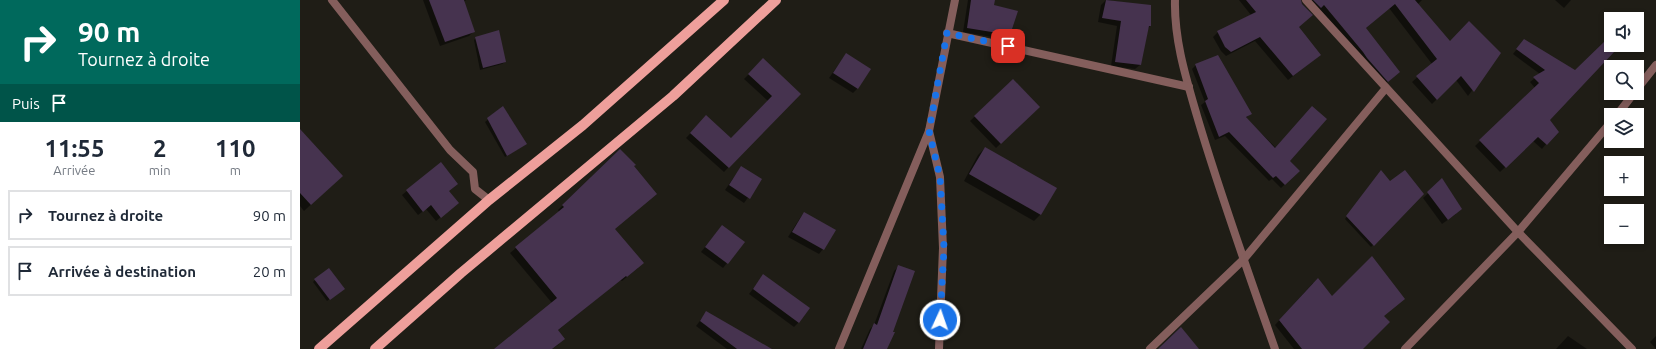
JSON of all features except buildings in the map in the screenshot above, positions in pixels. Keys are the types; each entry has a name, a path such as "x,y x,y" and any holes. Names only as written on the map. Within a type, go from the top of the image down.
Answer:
{"main road":[{"path":"318,349 490,200 583,125 724,0"},
{"path":"375,349 445,287 673,96 776,0"}],"street":[{"path":"332,0 450,150 473,172 475,189 490,200"},
{"path":"838,349 929,131 947,33 955,0"},
{"path":"1175,0 1175,16 1181,60 1206,148 1275,349"},
{"path":"1306,0 1518,232 1632,349"},
{"path":"947,33 1189,86"},
{"path":"1644,80 1656,65"},
{"path":"1150,349 1244,259 1386,88"},
{"path":"1622,108 1629,100"},
{"path":"1405,349 1518,232 1604,130"},
{"path":"929,131 940,177 944,248 939,349"}],"route":[{"path":"940,320 944,248 940,177 929,131 947,33 1008,46"}]}
